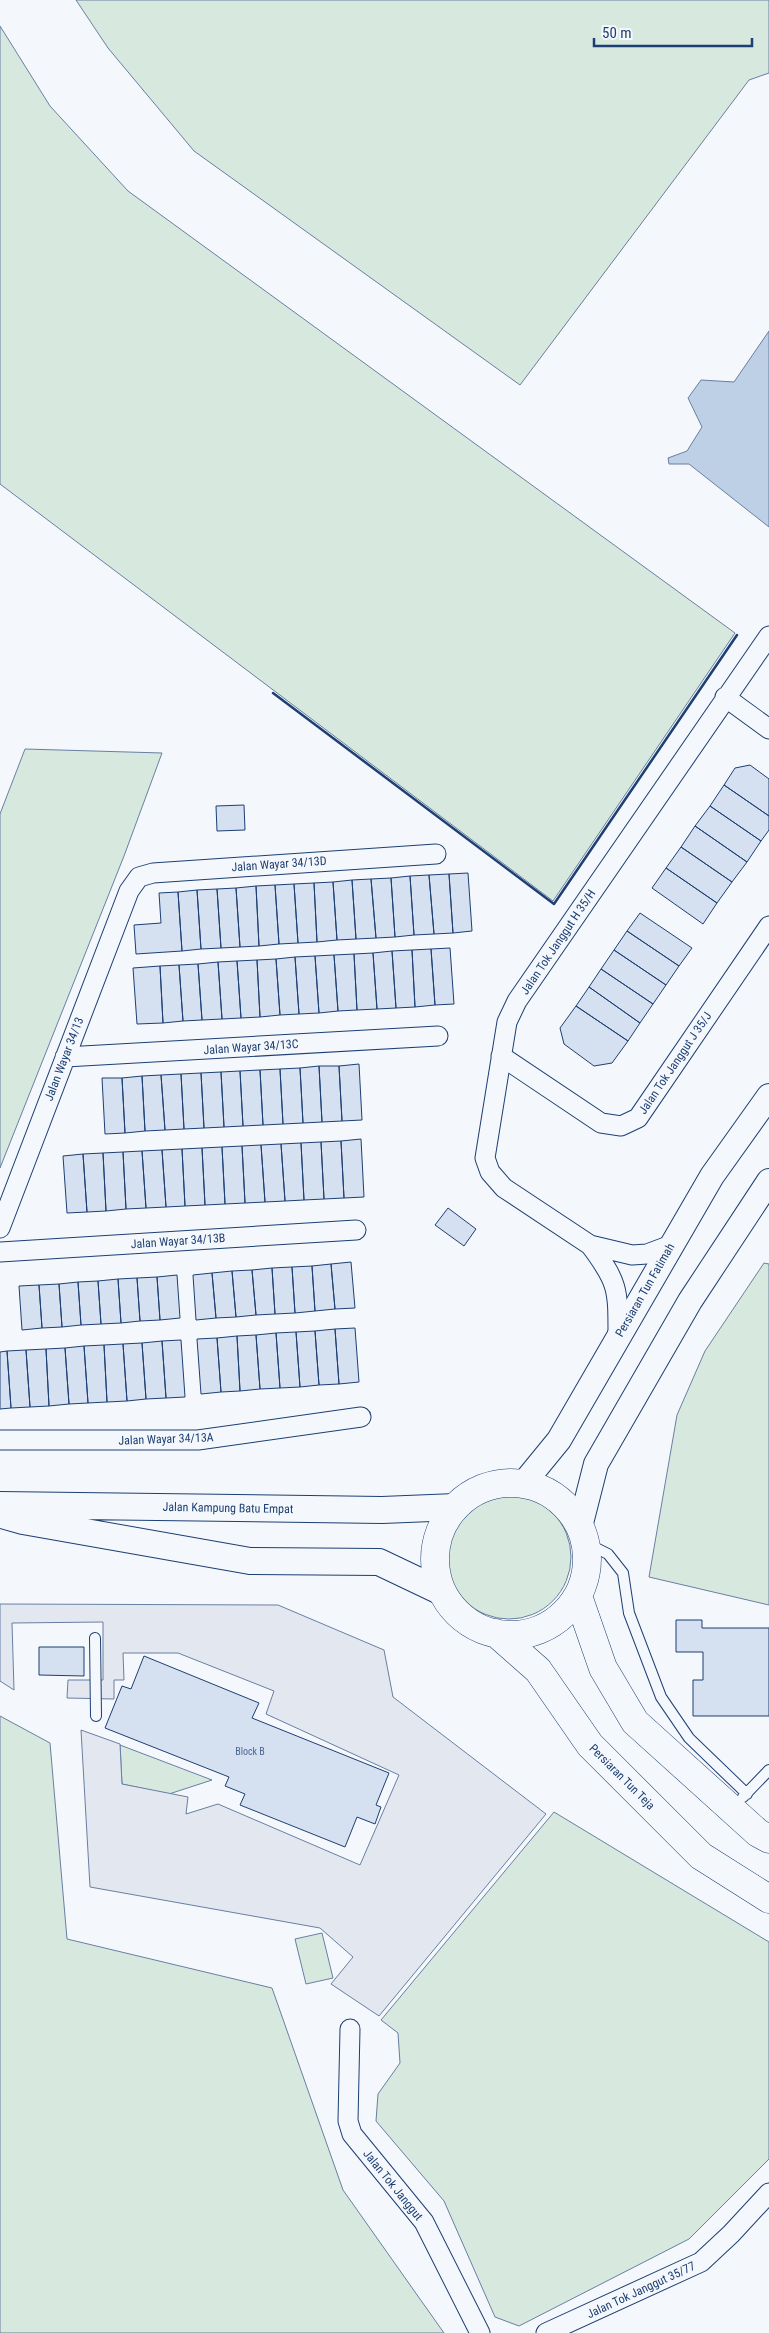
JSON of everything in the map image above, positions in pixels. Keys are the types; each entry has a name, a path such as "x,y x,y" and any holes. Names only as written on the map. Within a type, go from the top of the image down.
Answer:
{"main road":[{"path":"523,1484 538,1488 561,1502 583,1535 587,1570 578,1596 561,1616 542,1629 519,1634 496,1634 474,1626 456,1611 442,1592 436,1570 436,1547 443,1525 456,1507 473,1494 494,1486 523,1484"},
{"name":"Jalan Kampung Batu Empat","path":"0,1505 382,1510 456,1507"},
{"path":"0,1515 23,1521 250,1561 379,1562 442,1592"},
{"path":"578,1596 603,1668 635,1722 739,1801 758,1833 769,1839"},
{"name":"Persiaran Tun Teja","path":"496,1634 538,1670 590,1745 701,1856 769,1899"}],"street":[{"name":"Jalan Tok Janggut H 35/H","path":"590,1245 504,1188 490,1172 486,1158 507,1022 517,1001 725,697 769,636"},
{"path":"725,697 769,729"},
{"name":"Jalan Wayar 34/13D","path":"129,891 139,877 153,873 436,854"},
{"name":"Jalan Wayar 34/13","path":"0,1228 129,891"},
{"name":"Jalan Tok Janggut J 35/J","path":"501,1056 601,1123 620,1126 638,1118 769,926"},
{"name":"Jalan Wayar 34/13C","path":"65,1057 438,1036"},
{"name":"Persiaran Tun Fatimah","path":"523,1484 559,1440 618,1334 712,1176 769,1096"},
{"path":"583,1535 596,1464 690,1301 769,1181"},
{"name":"Jalan Wayar 34/13B","path":"0,1252 356,1230"},
{"path":"590,1245 632,1255 647,1254 671,1245"},
{"path":"590,1245 609,1270 614,1284 618,1297 618,1334"},
{"name":"Jalan Wayar 34/13A","path":"0,1440 198,1440 361,1417"},
{"name":"Jalan Tok Janggut","path":"350,2028 348,2122 352,2134 424,2222 480,2333"},
{"name":"Jalan Tok Janggut 35/77","path":"546,2333 701,2262 731,2234 769,2193"}],"lane":[{"path":"583,1535 608,1554 623,1573 629,1612 661,1697 689,1738 739,1801 769,1770"},
{"path":"94,1638 96,1716"}],"shaded area":[{"path":"76,0 769,0 769,73 749,80 520,385 194,151 108,48"},
{"path":"0,26 50,106 128,191 735,633 553,901 0,484"},
{"path":"25,749 162,753 124,856 0,1168 0,814"},
{"path":"764,1263 769,1264 769,1605 649,1577 677,1415 705,1351"},
{"path":"509,1495 533,1500 553,1513 566,1533 571,1557 566,1581 553,1601 533,1614 509,1619 485,1614 465,1601 452,1581 447,1557 452,1533 465,1513 485,1500"},
{"path":"0,1604 278,1605 384,1650 393,1697 546,1814 379,2016 331,1984 353,1957 320,1928 90,1887 81,1730 120,1744 122,1784 188,1797 186,1814 218,1804 360,1865 399,1775 266,1714 274,1691 178,1653 123,1653 124,1680 114,1680 114,1699 67,1698 68,1680 103,1680 103,1622 12,1623 14,1690 0,1681"},
{"path":"0,1716 50,1743 67,1939 272,1988 343,2190 444,2333 0,2333"},
{"path":"120,1745 212,1780 169,1794 122,1784"},
{"path":"554,1812 769,1942 769,2159 689,2239 519,2326 495,2317 444,2201 376,2121 378,2094 400,2063 398,2033 381,2020"},
{"path":"322,1933 333,1978 306,1984 295,1939"}],"water":[{"path":"769,331 769,527 689,464 669,464 668,458 687,451 702,427 688,398 701,380 734,382"}],"building":[{"path":"750,765 769,779 769,816 724,785 735,768"},
{"path":"724,785 769,816 769,830 761,841 710,806"},
{"path":"244,805 245,830 217,831 216,806"},
{"path":"710,806 761,841 747,862 695,826"},
{"path":"695,826 747,862 732,882 681,847"},
{"path":"681,847 732,882 717,903 666,868"},
{"path":"666,868 717,903 703,924 652,888"},
{"path":"468,873 472,931 453,933 449,874"},
{"path":"449,874 453,933 434,934 429,875"},
{"path":"429,875 434,934 414,935 410,876"},
{"path":"410,876 414,935 395,937 391,878"},
{"path":"391,878 395,937 376,938 371,879"},
{"path":"371,879 376,938 356,939 352,880"},
{"path":"352,880 356,939 337,940 333,882"},
{"path":"333,882 337,940 317,942 314,883"},
{"path":"314,883 317,942 298,943 294,884"},
{"path":"294,884 298,943 279,944 275,885"},
{"path":"275,885 279,944 259,946 256,886"},
{"path":"256,886 259,946 240,947 236,888"},
{"path":"236,888 240,947 221,948 217,889"},
{"path":"217,889 221,948 201,949 197,890"},
{"path":"197,890 201,949 182,951 178,892"},
{"path":"178,892 182,951 136,954 134,925 161,923 159,893"},
{"path":"640,913 692,948 679,966 627,931"},
{"path":"627,931 679,966 666,985 614,950"},
{"path":"450,948 454,1004 435,1005 431,949"},
{"path":"431,949 435,1005 415,1007 412,950"},
{"path":"412,950 415,1007 396,1008 392,951"},
{"path":"614,950 666,985 653,1004 601,969"},
{"path":"392,951 396,1008 377,1009 373,953"},
{"path":"373,953 377,1009 357,1010 354,954"},
{"path":"354,954 357,1010 338,1011 334,955"},
{"path":"334,955 338,1011 319,1013 315,956"},
{"path":"315,956 319,1013 299,1014 295,957"},
{"path":"295,957 299,1014 280,1015 276,959"},
{"path":"276,959 280,1015 260,1017 257,960"},
{"path":"257,960 260,1017 241,1018 237,961"},
{"path":"237,961 241,1018 222,1019 218,962"},
{"path":"218,962 222,1019 202,1020 198,964"},
{"path":"198,964 202,1020 183,1021 179,965"},
{"path":"179,965 183,1021 163,1023 160,966"},
{"path":"160,966 163,1023 137,1024 133,968"},
{"path":"601,969 653,1004 640,1023 589,987"},
{"path":"589,987 640,1023 628,1041 576,1006"},
{"path":"576,1006 628,1041 612,1063 594,1066 564,1044 560,1028"},
{"path":"359,1064 362,1120 342,1121 339,1066"},
{"path":"319,1066 322,1122 303,1123 300,1068"},
{"path":"319,1066 339,1066 342,1121 322,1122"},
{"path":"300,1068 303,1123 283,1124 280,1069"},
{"path":"280,1069 283,1124 263,1125 260,1070"},
{"path":"260,1070 263,1125 243,1126 240,1071"},
{"path":"240,1071 243,1126 224,1127 221,1072"},
{"path":"221,1072 224,1127 204,1128 201,1073"},
{"path":"201,1073 204,1128 184,1129 181,1074"},
{"path":"181,1074 184,1129 165,1130 161,1075"},
{"path":"161,1075 165,1130 145,1131 142,1076"},
{"path":"142,1076 145,1131 125,1133 122,1078"},
{"path":"102,1078 122,1078 125,1133 105,1134"},
{"path":"361,1139 364,1197 344,1198 341,1141"},
{"path":"341,1141 344,1198 324,1199 321,1142"},
{"path":"321,1142 324,1199 304,1200 301,1143"},
{"path":"301,1143 304,1200 285,1201 281,1144"},
{"path":"281,1144 285,1201 265,1202 261,1145"},
{"path":"261,1145 265,1202 245,1203 242,1146"},
{"path":"242,1146 245,1203 225,1204 222,1147"},
{"path":"222,1147 225,1204 205,1205 202,1148"},
{"path":"202,1148 205,1205 185,1206 182,1149"},
{"path":"182,1149 185,1206 166,1207 162,1150"},
{"path":"162,1150 166,1207 146,1208 142,1151"},
{"path":"142,1151 146,1208 126,1209 123,1152"},
{"path":"123,1152 126,1209 106,1211 103,1153"},
{"path":"103,1153 106,1211 87,1212 83,1154"},
{"path":"83,1154 87,1212 67,1213 63,1156"},
{"path":"448,1208 476,1229 464,1246 435,1225"},
{"path":"351,1262 355,1308 335,1309 331,1264"},
{"path":"331,1264 335,1309 315,1311 312,1266"},
{"path":"312,1266 315,1311 295,1313 292,1267"},
{"path":"292,1267 295,1313 275,1314 272,1268"},
{"path":"272,1268 275,1314 256,1315 252,1270"},
{"path":"252,1270 256,1315 236,1317 232,1271"},
{"path":"232,1271 236,1317 216,1318 212,1273"},
{"path":"212,1273 216,1318 196,1320 193,1275"},
{"path":"177,1275 180,1318 160,1320 157,1277"},
{"path":"157,1277 160,1320 140,1321 137,1278"},
{"path":"137,1278 140,1321 121,1323 118,1279"},
{"path":"118,1279 121,1323 101,1324 98,1281"},
{"path":"98,1281 101,1324 81,1325 78,1282"},
{"path":"78,1282 81,1325 62,1327 59,1284"},
{"path":"59,1284 62,1327 42,1328 39,1285"},
{"path":"39,1285 42,1328 22,1330 19,1286"},
{"path":"355,1328 359,1382 339,1384 335,1329"},
{"path":"335,1329 339,1384 319,1385 315,1331"},
{"path":"315,1331 319,1385 300,1387 296,1332"},
{"path":"296,1332 300,1387 280,1388 276,1333"},
{"path":"276,1333 280,1388 260,1389 256,1335"},
{"path":"256,1335 260,1389 240,1391 237,1336"},
{"path":"237,1336 240,1391 221,1392 217,1338"},
{"path":"217,1338 221,1392 201,1394 197,1339"},
{"path":"181,1340 185,1397 166,1398 162,1341"},
{"path":"162,1341 166,1398 146,1399 142,1343"},
{"path":"142,1343 146,1399 127,1401 123,1344"},
{"path":"123,1344 127,1401 107,1402 104,1345"},
{"path":"104,1345 107,1402 88,1403 84,1346"},
{"path":"84,1346 88,1403 69,1404 65,1348"},
{"path":"65,1348 69,1404 49,1406 46,1349"},
{"path":"46,1349 49,1406 30,1407 26,1350"},
{"path":"26,1350 30,1407 11,1408 7,1351"},
{"path":"7,1351 11,1408 0,1409 0,1352"},
{"path":"676,1620 702,1620 702,1628 769,1628 769,1716 693,1716 693,1680 703,1680 703,1652 676,1652"},
{"path":"39,1647 84,1647 84,1676 39,1675"},
{"path":"144,1656 259,1703 252,1718 389,1773 376,1805 381,1807 375,1824 357,1817 345,1847 240,1805 245,1794 225,1786 229,1777 105,1728 122,1686 131,1689"}],"wall":[{"path":"273,693 554,904 737,635"}]}
